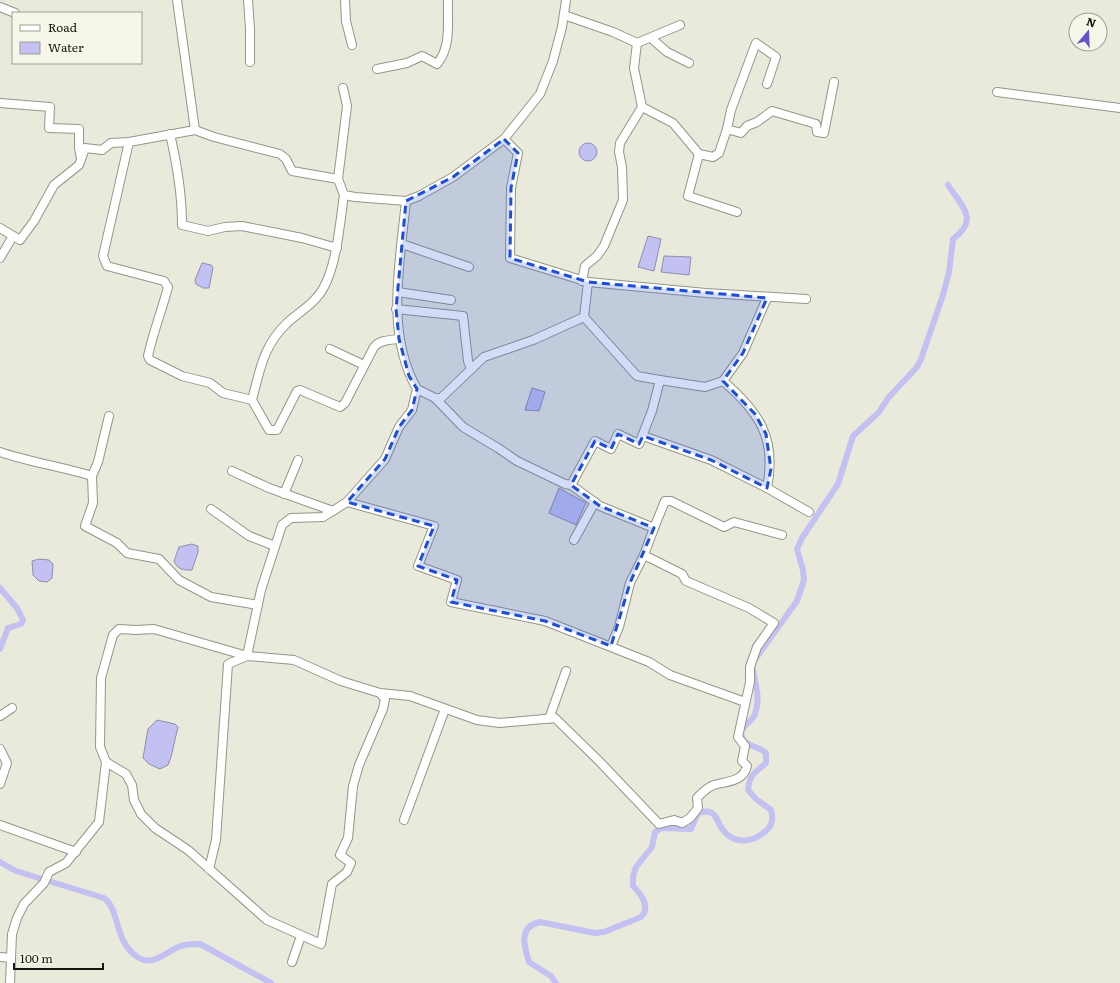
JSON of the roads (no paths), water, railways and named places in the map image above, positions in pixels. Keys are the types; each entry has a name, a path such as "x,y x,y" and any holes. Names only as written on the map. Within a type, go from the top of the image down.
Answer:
{"street":[{"path":"177,0 195,130"},
{"path":"248,0 250,62"},
{"path":"345,0 346,21 352,45"},
{"path":"377,68 407,63 422,56 437,64 444,56 447,41 448,0"},
{"path":"344,195 356,198 406,201 419,196 453,177 504,139 540,94 553,60 564,15 566,0"},
{"path":"0,7 12,12"},
{"path":"564,15 606,29 637,43 680,25"},
{"path":"651,38 667,52 690,63"},
{"path":"637,43 634,68 642,107 620,142 619,152 622,167 623,200 604,246 598,256 585,266 584,317 637,376 705,388 723,382 743,353 767,298"},
{"path":"642,107 673,122 699,154 713,157 720,153 731,110 756,43 776,57 767,84"},
{"path":"727,129 740,133 747,126 757,122 772,111 816,124 817,132 824,133 834,82"},
{"path":"343,88 347,106 338,178 344,195 337,248 324,288 307,307 287,323 264,352 252,400 269,430 277,430 297,391 300,390 340,407 344,403 377,343 399,339"},
{"path":"997,92 1120,108"},
{"path":"0,103 50,108 50,128 79,129 79,148 82,158"},
{"path":"0,228 20,240 34,221 54,185 79,165 85,148 102,150 111,143 129,142 195,130 214,137 280,154 286,159 292,171 338,178"},
{"path":"170,134 182,197 182,225 208,231 225,226 242,226 302,238 337,248"},
{"path":"504,139 518,153 511,188 510,258 585,281 767,298 806,299"},
{"path":"129,142 103,256 107,266 164,281 168,287 163,309 155,326 148,356 150,360 182,376 210,383 223,393 252,400"},
{"path":"699,154 688,196 736,212"},
{"path":"406,201 396,309 399,339 409,376 417,389 435,398 463,427 517,461 565,484 571,485 595,502 654,528"},
{"path":"0,258 13,236"},
{"path":"402,244 469,268"},
{"path":"398,292 451,300"},
{"path":"396,309 463,316 468,361 471,369"},
{"path":"435,398 445,395 484,357 533,340 584,317"},
{"path":"330,349 364,365"},
{"path":"571,485 595,442 611,449 618,434 639,444 652,412 660,380"},
{"path":"723,382 741,397 755,414 766,434 771,469 767,488"},
{"path":"247,656 258,605 282,525 291,518 324,517 346,502 385,459 399,427 412,410 417,389"},
{"path":"109,416 98,462 92,476 93,503 85,526 116,543 127,553 159,559 179,580 211,597 258,605"},
{"path":"643,436 711,460 767,488 809,512"},
{"path":"0,452 20,459 60,467 92,476"},
{"path":"284,494 298,460"},
{"path":"232,471 284,494 333,511"},
{"path":"611,646 619,627 630,583 644,555 664,501 671,501 724,528 734,522 782,536"},
{"path":"346,502 434,526 418,566 458,580 451,602 545,621 649,662 670,675 745,702"},
{"path":"574,540 595,502"},
{"path":"211,509 249,536 275,546"},
{"path":"10,983 12,934 17,918 24,904 44,883 48,872 66,863 99,822 106,762 100,747 101,678 113,635 119,629 154,629 247,656 294,660 341,681 380,693 410,696 477,720 500,723 555,718 599,761 659,824 674,820 682,823 690,818 698,808 697,798 702,792 714,785 729,784 740,778 746,770 747,766 742,760 745,746 738,737 750,682 749,676 752,659 762,639 774,623 749,608 686,581 682,574 644,555"},
{"path":"209,868 216,840 228,664 247,656"},
{"path":"549,718 566,671"},
{"path":"106,762 126,774 132,785 134,800 141,814 155,828 188,850 267,920 321,944 332,884 347,872 350,863 340,855 348,838 353,786 359,765 383,709 385,699 380,693"},
{"path":"0,716 12,708"},
{"path":"404,820 445,709"},
{"path":"0,749 7,763 0,784"},
{"path":"0,825 76,852"},
{"path":"292,962 301,936"},
{"path":"0,957 11,958"}],"water":[{"path":"584,143 592,143 597,148 595,159 592,161 584,161 579,156 579,148"},
{"path":"648,236 661,239 654,271 638,267"},
{"path":"664,256 691,257 689,275 661,272"},
{"path":"202,263 211,265 213,268 209,288 203,288 196,284 195,280"},
{"path":"532,388 545,392 539,411 525,410"},
{"path":"559,488 586,503 576,525 549,513"},
{"path":"192,544 198,546 198,552 192,570 181,569 174,561 179,547"},
{"path":"39,559 49,560 53,564 52,578 47,582 39,581 33,575 32,561"},
{"path":"157,720 175,724 178,727 168,765 160,769 149,764 143,758 148,729"}],"waterway":[{"path":"756,658 797,601 804,580 803,570 797,549 802,538 838,484 853,436 879,412 889,397 917,367 921,359 943,295 949,272 953,239 966,225 967,219 963,206 948,185"},
{"path":"0,588 17,608 23,620 21,624 8,628 0,649"},
{"path":"556,983 551,976 529,962 524,944 524,938 528,928 533,924 540,922 595,933 604,932 641,917 644,913 645,905 642,897 633,886 633,876 636,867 652,847 655,832 661,828 691,829 698,813 706,812 710,812 714,815 728,835 739,840 751,839 767,830 771,823 771,810 756,799 748,790 751,777 766,763 766,753 747,743 741,735 743,729 753,717 757,708 758,697 753,669"},
{"path":"0,862 16,871 104,898 113,910 124,942 129,949 141,959 156,959 181,946 200,944 271,983"}]}
